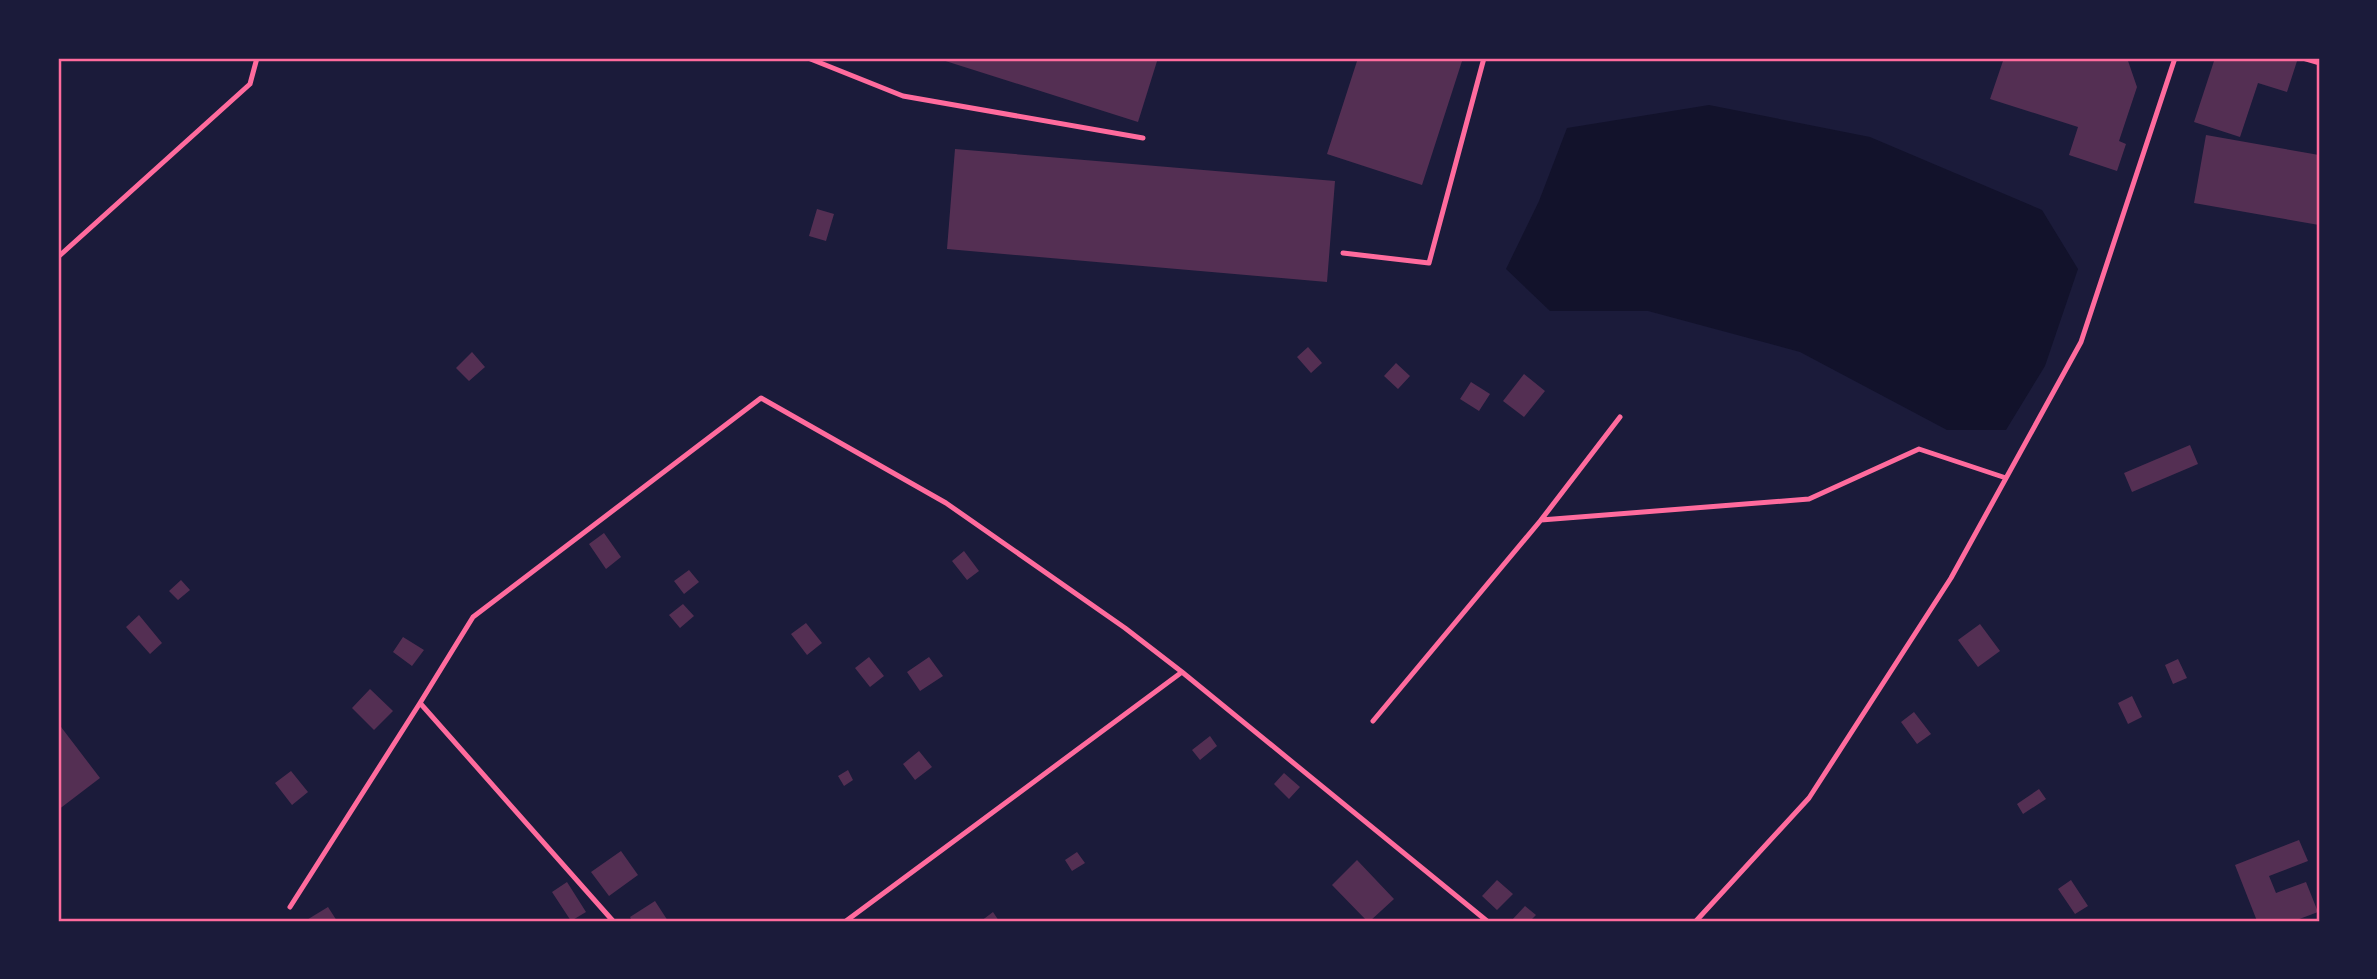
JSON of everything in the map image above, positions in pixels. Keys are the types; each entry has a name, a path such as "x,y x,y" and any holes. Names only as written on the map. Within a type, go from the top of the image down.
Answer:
{"lane":[{"path":"58,257 250,84 257,58"},
{"path":"808,58 903,96 1143,138"},
{"path":"1343,253 1429,263 1484,58"},
{"path":"1696,921 1809,798 1951,578 2081,342 2175,58"},
{"path":"290,908 473,617 761,398 946,503 1125,628 1487,921"},
{"path":"1373,721 1541,520 1620,416"},
{"path":"1541,520 1809,499 1919,449 2006,478"},
{"path":"846,921 1182,672"},
{"path":"420,703 613,921"}],"path":[{"path":"2302,58 2319,63"}],"shaded area":[{"path":"1709,105 1870,137 2042,210 2078,269 2045,366 2006,430 1947,430 1800,352 1648,311 1550,311 1506,269 1539,201 1567,128"}],"building":[{"path":"936,58 1158,58 1138,122"},
{"path":"1358,58 1463,58 1422,185 1327,154"},
{"path":"2004,58 2127,58 2137,87 2119,141 2126,144 2117,171 2069,155 2078,127 1990,99"},
{"path":"2215,58 2298,58 2287,92 2258,83 2240,137 2194,122"},
{"path":"2206,135 2319,155 2319,225 2194,203"},
{"path":"955,149 1335,181 1327,282 947,249"},
{"path":"817,209 834,214 826,241 809,236"},
{"path":"1308,347 1322,363 1311,373 1297,357"},
{"path":"472,352 485,367 469,381 456,368"},
{"path":"1396,363 1410,376 1398,389 1384,376"},
{"path":"1524,374 1545,391 1524,417 1503,401"},
{"path":"1471,382 1490,394 1479,411 1460,399"},
{"path":"2190,445 2198,464 2132,492 2124,473"},
{"path":"604,533 621,557 606,569 589,544"},
{"path":"964,551 979,571 967,580 952,561"},
{"path":"689,570 699,582 684,594 674,581"},
{"path":"181,580 190,590 178,600 169,591"},
{"path":"683,604 694,616 680,628 669,615"},
{"path":"139,615 162,643 150,654 126,627"},
{"path":"806,623 822,643 807,655 791,634"},
{"path":"1980,624 2000,651 1978,667 1958,640"},
{"path":"403,637 424,650 412,666 393,652"},
{"path":"869,657 884,676 870,687 855,668"},
{"path":"929,657 943,676 920,691 907,672"},
{"path":"2178,659 2187,678 2173,684 2165,665"},
{"path":"370,689 393,711 374,730 352,708"},
{"path":"2132,696 2142,717 2128,724 2118,703"},
{"path":"1914,712 1931,734 1917,744 1901,722"},
{"path":"58,723 100,778 58,810"},
{"path":"1210,736 1217,746 1200,760 1192,750"},
{"path":"919,751 932,767 915,780 903,764"},
{"path":"848,770 853,780 844,786 838,776"},
{"path":"291,771 308,792 292,805 275,783"},
{"path":"1284,773 1300,787 1289,799 1274,784"},
{"path":"2039,789 2046,799 2023,814 2017,804"},
{"path":"2299,840 2308,861 2269,876 2276,893 2306,882 2318,912 2294,921 2257,921 2235,865"},
{"path":"621,851 638,875 609,896 591,872"},
{"path":"1077,852 1085,863 1072,871 1065,860"},
{"path":"1357,860 1394,899 1370,921 1332,885"},
{"path":"1497,880 1513,894 1497,910 1482,896"},
{"path":"2071,880 2088,906 2075,914 2058,889"},
{"path":"567,882 586,912 571,921 552,892"},
{"path":"655,901 668,921 632,921 630,917"},
{"path":"1525,906 1536,915 1530,921 1511,921"},
{"path":"328,907 337,921 305,921"},
{"path":"993,912 999,921 981,921"}]}
